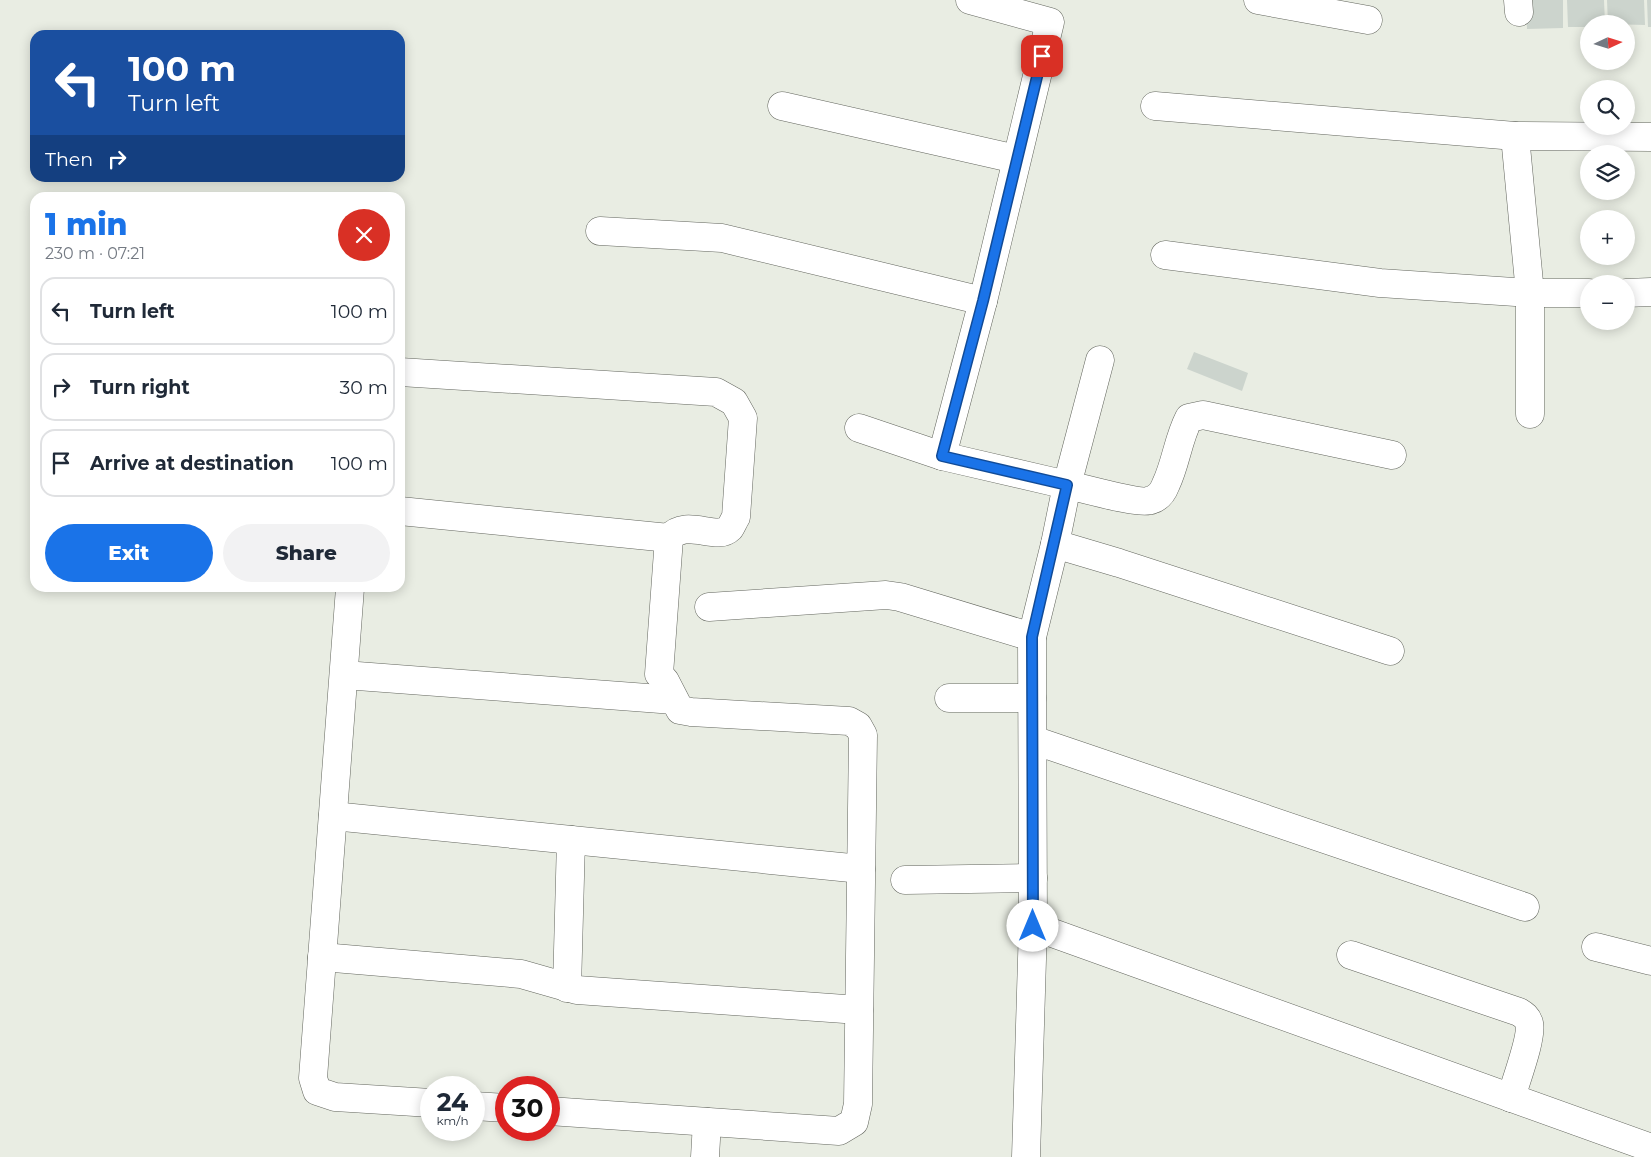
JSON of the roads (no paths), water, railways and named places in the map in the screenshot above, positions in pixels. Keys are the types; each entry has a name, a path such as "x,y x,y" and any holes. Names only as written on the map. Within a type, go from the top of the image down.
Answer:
{"street":[{"path":"942,456 983,301 1016,159 1054,11 970,0"},
{"path":"1258,0 1368,20"},
{"path":"782,106 1016,159"},
{"path":"1155,106 1515,136 1651,137"},
{"path":"1515,136 1530,293 1530,414"},
{"path":"600,231 722,238 983,301"},
{"path":"1165,255 1380,283 1530,293 1580,293"},
{"path":"1635,293 1651,292"},
{"path":"1026,1157 1033,926 1032,637 1055,544 1067,485 1100,360"},
{"path":"405,372 716,392 734,402 743,418 736,517 729,528 722,532 683,529 675,532 670,538 659,674 665,681 680,710 849,721 858,726 863,735 858,1104 854,1122 839,1131 560,1112"},
{"path":"859,428 942,456 1149,502 1160,496 1167,484 1181,433 1189,418 1203,415 1392,455"},
{"path":"405,512 670,538"},
{"path":"1055,544 1120,563 1390,651"},
{"path":"350,592 313,1078 317,1091 335,1097 420,1102"},
{"path":"709,607 886,595 900,597 1032,637"},
{"path":"344,675 674,700"},
{"path":"949,698 1032,698"},
{"path":"1032,740 1525,907"},
{"path":"333,816 861,869"},
{"path":"567,988 571,840"},
{"path":"905,880 1033,878"},
{"path":"1033,926 1651,1148"},
{"path":"1596,947 1651,961"},
{"path":"1351,955 1519,1012 1526,1017 1530,1026 1529,1037 1511,1098"},
{"path":"322,957 520,974 577,990 859,1010"},
{"path":"705,1157 707,1122"}]}
